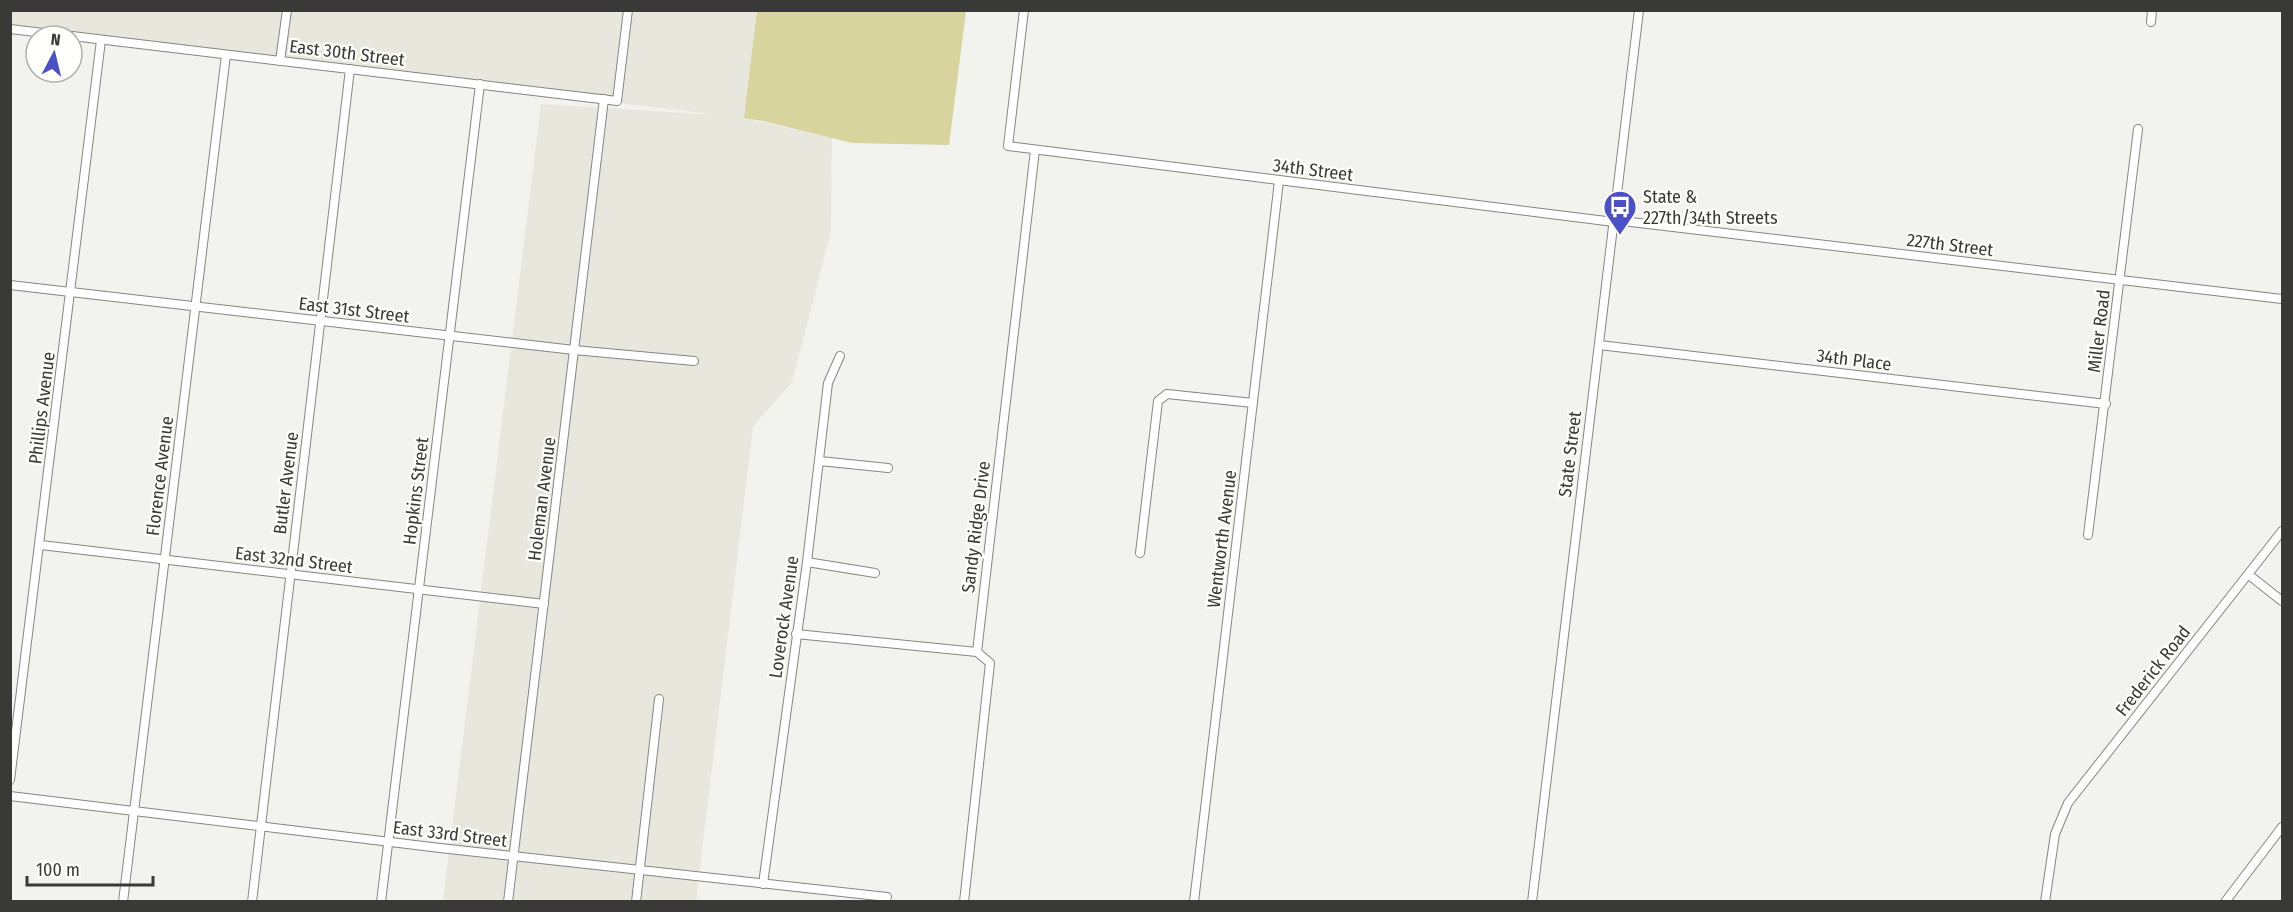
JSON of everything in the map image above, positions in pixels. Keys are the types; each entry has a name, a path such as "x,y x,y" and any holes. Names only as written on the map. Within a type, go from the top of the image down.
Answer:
{"street":[{"path":"280,61 286,10"},
{"name":"East 30th Street","path":"84,38 618,101 628,10"},
{"name":"34th Street","path":"1024,10 1008,146 1614,221"},
{"name":"State Street","path":"1532,902 1639,10"},
{"path":"2151,22 2152,10"},
{"name":"Phillips Avenue","path":"10,780 41,545 101,40"},
{"name":"Florence Avenue","path":"123,902 226,55"},
{"name":"Butler Avenue","path":"252,902 350,69"},
{"name":"Hopkins Street","path":"381,902 480,84"},
{"name":"Holeman Avenue","path":"508,902 603,99"},
{"name":"Miller Road","path":"2088,535 2106,404 2138,129"},
{"name":"Sandy Ridge Drive","path":"976,652 1035,150"},
{"name":"Wentworth Avenue","path":"1194,902 1280,181"},
{"name":"227th Street","path":"1614,221 2283,299"},
{"name":"East 31st Street","path":"10,285 574,350 694,361"},
{"name":"34th Place","path":"1599,345 2106,404"},
{"name":"Loverock Avenue","path":"763,884 807,562 828,383 840,356"},
{"path":"1140,553 1158,401 1167,394 1253,403"},
{"path":"820,461 888,468"},
{"name":"Frederick Road","path":"2045,902 2055,834 2068,803 2283,531"},
{"name":"East 32nd Street","path":"41,545 544,604"},
{"path":"807,562 875,573"},
{"path":"2249,575 2283,601"},
{"path":"796,634 976,652 990,663 964,902"},
{"path":"636,902 659,699"},
{"name":"East 33rd Street","path":"10,796 388,842 887,897"},
{"path":"2225,902 2283,827"}],"shaded area":[{"path":"11,10 757,11 745,118 832,138 831,231 792,382 753,427 696,901 443,901 541,104 719,115 84,39 84,24 24,24 24,32 11,30"},
{"path":"757,11 966,11 949,145 852,143 744,118"}],"place":[{"name":"State & 227th/34th Streets","path":"1620,236"}]}
